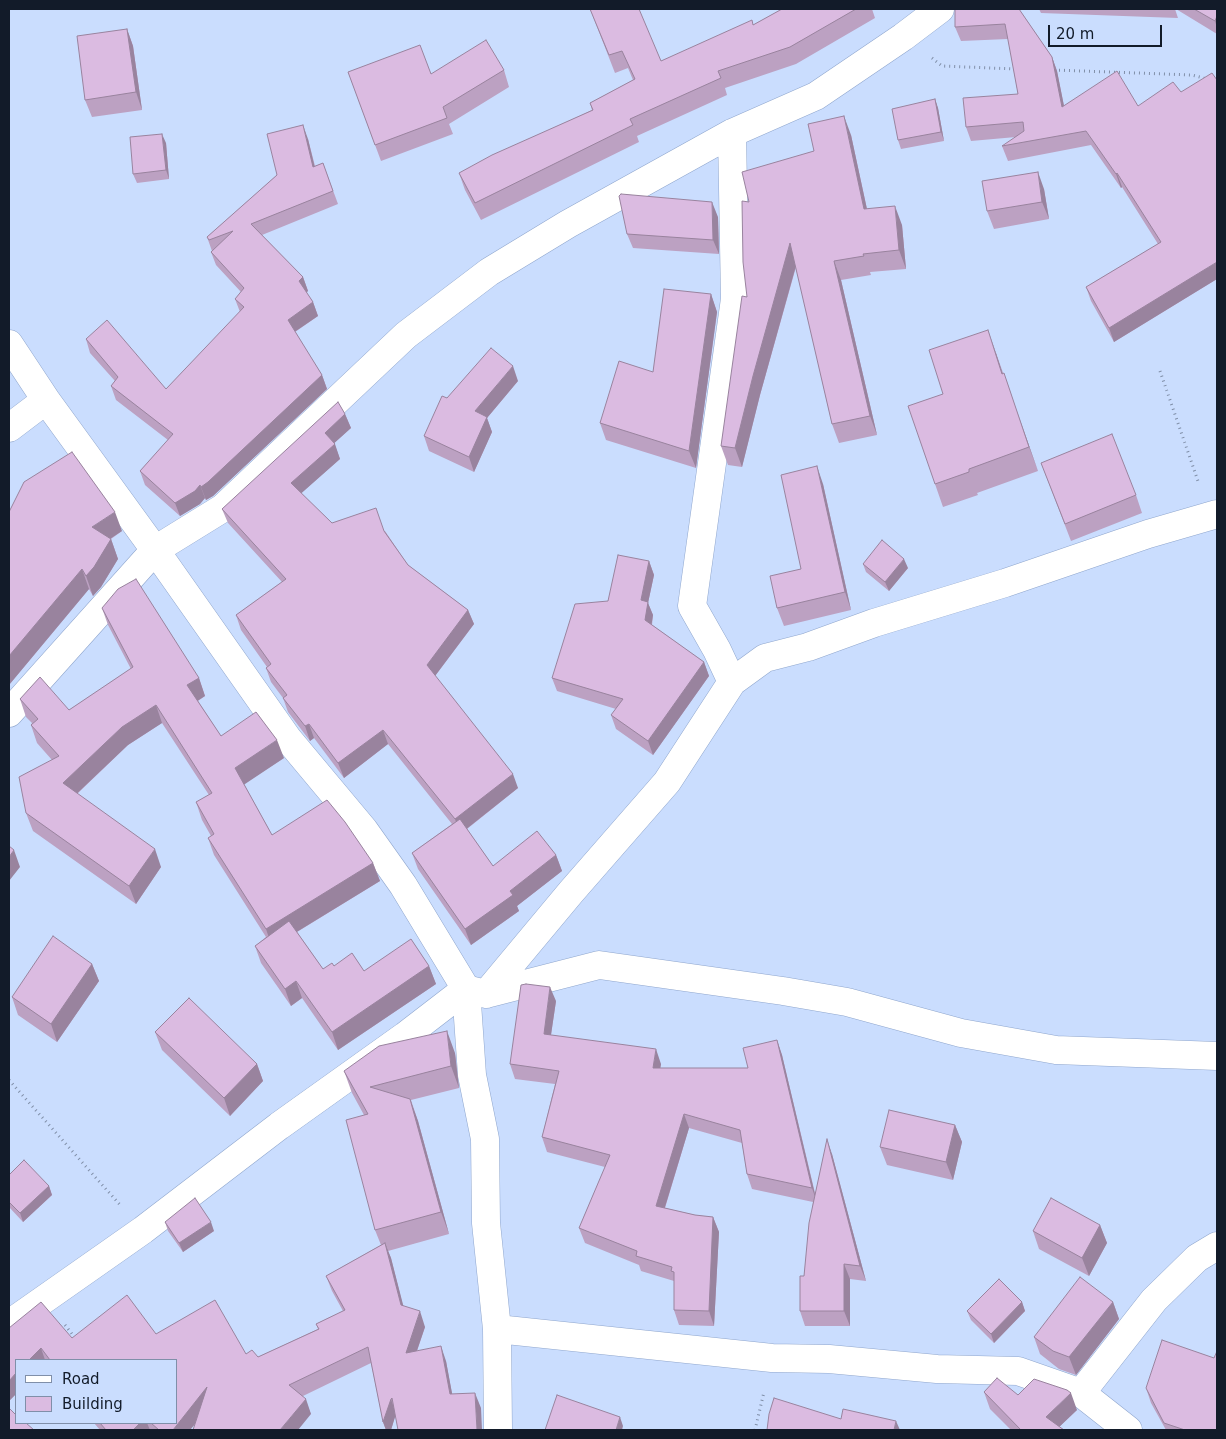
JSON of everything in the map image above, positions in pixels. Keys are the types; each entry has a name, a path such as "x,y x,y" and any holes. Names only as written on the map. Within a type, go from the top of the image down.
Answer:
{"street":[{"path":"9,713 155,550 223,508 406,335 489,272 568,224 732,133 816,96 903,37 940,9"},
{"path":"732,133 735,299 692,606 717,650 732,682"},
{"path":"9,344 46,400 155,550 288,739 364,830 476,992 472,1075 485,1139 486,1223 497,1329 498,1430"},
{"path":"9,428 46,400"},
{"path":"9,1324 143,1230 280,1126 405,1036 476,992 571,892 667,782 732,682 765,658 808,647 874,623 1005,583 1148,534 1214,516"},
{"path":"476,992 599,965 847,1002 961,1033 1056,1050 1217,1056"},
{"path":"1082,1393 1154,1300 1197,1258 1217,1246"},
{"path":"497,1329 772,1358 829,1359 937,1368 1018,1371 1082,1393 1128,1430"}],"path":[{"path":"903,37 942,66 1022,69"},
{"path":"1052,70 1192,75 1209,80"},
{"path":"1160,371 1214,516"},
{"path":"9,1080 143,1230"},
{"path":"45,1298 80,1345"},
{"path":"755,1430 772,1358"}],"building":[{"path":"590,9 639,9 661,61 752,20 753,25 782,9 856,9 790,47 718,71 721,78 630,119 633,125 475,203 459,173 492,155 593,110 590,103 635,79 622,51 609,55"},
{"path":"955,9 1019,9 1052,57 1062,107 1117,71 1138,106 1173,82 1181,92 1212,73 1217,80 1217,262 1109,328 1086,287 1161,242 1117,173 1086,131 1002,146 1024,131 1023,122 966,127 963,98 1018,94 1005,24 955,27"},
{"path":"1194,9 1217,9 1215,21"},
{"path":"127,29 136,92 85,100 77,36"},
{"path":"486,40 504,70 443,107 447,118 375,145 348,72 420,45 431,74"},
{"path":"935,99 941,132 898,140 892,109"},
{"path":"844,116 864,209 895,206 899,250 863,254 864,256 834,261 870,416 832,424 790,243 735,448 721,446 742,296 747,297 743,262 742,201 749,202 742,172 814,151 808,124"},
{"path":"303,125 313,167 323,163 333,191 251,224 303,277 299,281 313,302 288,320 322,375 208,482 201,487 200,485 195,491 175,503 140,471 173,434 111,386 118,377 86,339 107,320 166,389 244,307 235,299 244,288 211,252 233,231 209,240 207,237 277,175 267,134"},
{"path":"162,134 166,170 133,174 130,137"},
{"path":"1038,172 1042,202 987,211 982,181"},
{"path":"621,194 712,202 713,240 627,234 619,196"},
{"path":"664,289 711,294 689,451 600,423 619,361 653,372"},
{"path":"988,330 1029,447 969,469 969,472 935,484 908,406 943,394 929,350"},
{"path":"491,348 513,366 475,411 487,417 469,457 424,436 442,396 447,398"},
{"path":"338,402 345,414 325,433 335,444 291,483 332,523 376,508 384,531 408,565 468,610 427,665 513,774 455,819 383,730 338,763 309,724 305,726 283,698 287,695 266,668 271,664 236,615 286,579 222,509"},
{"path":"1112,434 1136,495 1065,524 1041,463"},
{"path":"72,452 115,512 92,527 111,539 94,567 86,576 82,569 9,656 9,512 24,482"},
{"path":"817,466 845,592 777,608 770,576 801,569 781,475"},
{"path":"882,540 904,559 885,582 863,564"},
{"path":"618,555 649,561 641,600 648,602 645,620 704,662 648,741 611,715 623,699 552,678 575,604 608,601"},
{"path":"136,579 199,678 187,685 221,736 256,712 277,740 235,768 272,835 327,800 345,822 373,863 266,929 208,838 214,834 196,802 212,793 156,705 122,727 63,783 155,849 129,886 26,813 19,777 59,756 31,725 38,719 20,699 40,677 69,710 133,667 102,608 118,589"},
{"path":"460,819 493,866 537,831 556,855 510,891 513,895 465,929 412,853"},
{"path":"9,846 14,850 9,857"},
{"path":"289,921 323,969 332,963 334,966 352,953 364,971 411,939 429,966 332,1032 296,981 285,989 255,946"},
{"path":"53,936 92,964 51,1024 12,997"},
{"path":"521,985 550,987 544,1034 656,1049 653,1068 748,1068 743,1048 777,1040 812,1188 747,1174 740,1130 684,1114 656,1206 713,1217 709,1311 674,1310 674,1272 671,1271 672,1267 636,1256 637,1251 579,1228 610,1155 542,1137 559,1071 510,1064"},
{"path":"189,998 257,1064 224,1098 155,1032"},
{"path":"447,1031 451,1066 370,1087 410,1099 441,1212 375,1230 346,1120 368,1114 344,1071 379,1046"},
{"path":"889,1110 955,1125 946,1162 880,1147"},
{"path":"827,1139 860,1266 844,1264 844,1311 800,1311 800,1276 804,1276 809,1223"},
{"path":"24,1160 49,1186 20,1213 9,1202 9,1175"},
{"path":"195,1198 211,1222 179,1243 165,1222"},
{"path":"1051,1198 1100,1225 1082,1258 1033,1231"},
{"path":"385,1243 401,1305 420,1311 406,1353 441,1346 450,1394 475,1393 477,1430 398,1430 392,1398 383,1422 368,1347 289,1385 306,1399 280,1430 193,1430 207,1387 178,1424 178,1359 49,1359 41,1348 30,1359 15,1359 15,1374 9,1381 9,1328 41,1302 72,1338 127,1295 156,1334 215,1300 246,1354 252,1350 258,1357 319,1329 316,1324 345,1310 326,1276"},
{"path":"1080,1277 1113,1302 1069,1357 1053,1351 1034,1337"},
{"path":"999,1279 1022,1302 991,1334 967,1311"},
{"path":"1162,1340 1214,1358 1217,1351 1217,1430 1185,1430 1164,1423 1146,1388"},
{"path":"997,1378 1018,1395 1034,1379 1071,1393 1046,1417 1064,1430 1021,1430 984,1392"},
{"path":"557,1395 620,1417 616,1430 545,1430"},
{"path":"774,1398 841,1419 843,1409 896,1421 894,1430 767,1430"},
{"path":"9,1408 15,1414 15,1424 27,1424 34,1430 9,1430"},
{"path":"101,1424 139,1424 133,1430 106,1430"},
{"path":"152,1424 178,1424 173,1430 159,1430"}]}
